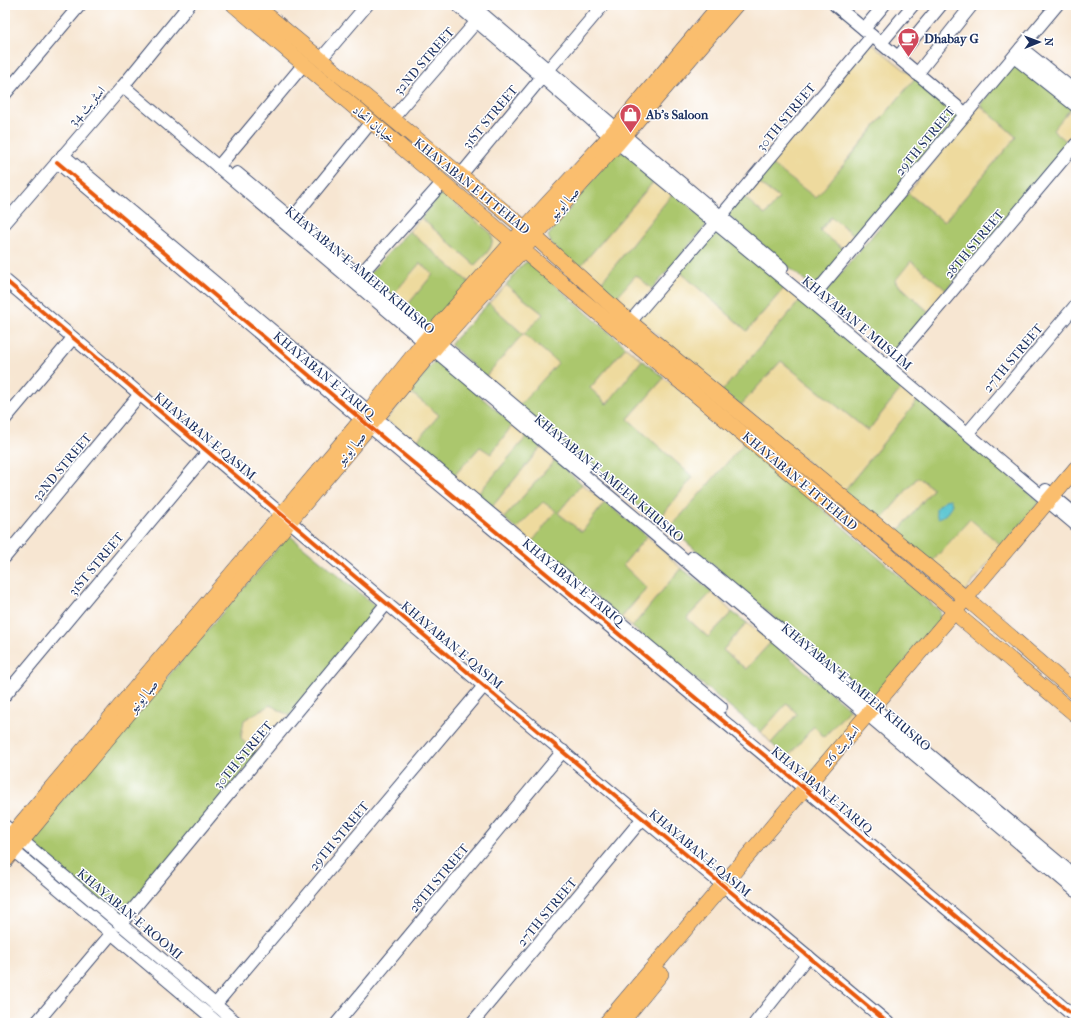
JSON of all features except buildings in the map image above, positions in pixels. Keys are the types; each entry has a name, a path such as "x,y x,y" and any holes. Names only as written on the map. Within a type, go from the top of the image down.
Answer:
{"main road":[{"name":"خیابان اتحاد","path":"234,5 518,246"},
{"path":"255,5 392,119"},
{"name":"صبا ایونیو","path":"617,136 720,5"},
{"name":"صبا ایونیو","path":"10,842 284,520 432,342 529,232 736,5"},
{"name":"KHAYABAN E ITTEHAD","path":"392,119 529,232"},
{"name":"KHAYABAN-E-ITTEHAD","path":"529,232 630,322 970,602 1076,693"},
{"name":"KHAYABAN-E-ITTEHAD","path":"518,246 959,615 1076,715"},
{"name":"اسٹریٹ 26","path":"606,1023 724,892 811,789 872,713 959,615 1054,501 1076,468"},
{"name":"اسٹریٹ 26","path":"1054,501 1076,483"},
{"name":"اسٹریٹ 26","path":"621,1023 724,892"}],"street":[{"path":"5,94 80,5"},
{"name":"اسٹریٹ 34","path":"5,223 126,83 189,5"},
{"path":"320,60 367,5"},
{"name":"KHAYABAN E MUSLIM","path":"457,5 483,13"},
{"name":"KHAYABAN E MUSLIM","path":"472,5 483,13 504,38 617,136 1004,460 1054,501 1076,515"},
{"name":"31ST STREET","path":"460,176 603,5"},
{"path":"835,5 850,9 872,36 966,114"},
{"path":"872,36 884,5"},
{"path":"872,36 913,5"},
{"path":"898,57 941,5"},
{"name":"29TH STREET","path":"814,295 1057,5"},
{"path":"917,74 970,6"},
{"name":"32ND STREET","path":"392,119 483,13"},
{"name":"30TH STREET","path":"630,322 718,220 872,36"},
{"path":"1017,53 1076,92"},
{"path":"1017,53 1076,106"},
{"path":"220,164 304,64"},
{"name":"KHAYABAN-E-AMEER KHUSRO","path":"126,83 249,189 872,713 1075,887"},
{"path":"292,219 371,122"},
{"name":"28TH STREET","path":"894,362 1076,144"},
{"name":"KHAYABAN-E-TARIQ","path":"60,159 922,882 1009,956 1076,1018"},
{"path":"360,275 443,182"},
{"name":"KHAYABAN-E-AMEER KHUSRO","path":"249,189 292,219 360,275 432,342"},
{"name":"KHAYABAN E MUSLIM","path":"770,264 814,295 859,338 894,362 919,388 972,429 1004,460"},
{"name":"KHAYABAN-E-QASIM","path":"5,280 71,340 724,892 888,1023"},
{"name":"KHAYABAN-E-QASIM","path":"5,288 71,340"},
{"name":"27TH STREET","path":"972,429 1076,305"},
{"path":"5,419 71,340"},
{"name":"32ND STREET","path":"5,557 138,397"},
{"name":"31ST STREET","path":"5,695 206,454"},
{"name":"KHAYABAN E MUSLIM","path":"1054,501 1076,526"},
{"name":"30TH STREET","path":"36,1023 385,605"},
{"name":"29TH STREET","path":"208,1014 482,688"},
{"name":"28TH STREET","path":"337,1023 561,753"},
{"name":"27TH STREET","path":"472,1023 641,821"},
{"name":"KHAYABAN-E-ROOMI","path":"10,842 116,929 218,1023"},
{"name":"KHAYABAN-E-TARIQ","path":"1009,956 1076,1008"},
{"path":"755,1023 806,959"},
{"name":"KHAYABAN-E-QASIM","path":"806,959 877,1023"},
{"name":"KHAYABAN-E-ROOMI","path":"208,1014 237,1023"}],"green space":[{"path":"1014,62 1072,107 1070,144 946,290 895,282 929,312 896,353 823,295 908,193 944,222 1016,137 980,105"},
{"path":"915,78 961,115 857,237 831,217 820,231 846,251 814,288 726,214 742,195 765,215 779,198 756,181 770,163 842,167"},
{"path":"624,152 656,179 578,269 552,245 548,236 613,154"},
{"path":"441,192 491,233 491,247 475,265 421,218"},
{"path":"673,193 709,222 652,289 613,301 599,285"},
{"path":"409,231 471,284 430,330 405,308 433,274 420,264 392,296 367,276"},
{"path":"718,231 786,286 747,331 680,272"},
{"path":"526,262 530,263 626,347 590,388 606,404 642,360 664,378 628,419 693,477 657,522 519,406 557,363 524,334 485,377 450,344 489,303 523,334 542,313 506,285"},
{"path":"802,298 903,386 868,431 781,361 741,405 722,391"},
{"path":"436,359 513,424 491,455 480,447 454,476 415,443 439,415 410,392"},
{"path":"919,399 1040,502 1002,546 930,564 895,535 933,489 918,477 880,521 843,492"},
{"path":"528,435 541,447 492,507 477,495"},
{"path":"745,442 940,611 940,620 873,700 868,698 670,528"},
{"path":"555,460 582,484 558,513 582,532 605,502 647,536 623,565 647,587 621,618 504,518"},
{"path":"289,535 379,609 120,919 27,841"},
{"path":"681,568 712,592 687,618 708,637 732,612 747,623 723,650 746,669 771,642 850,709 824,737 814,726 787,758 771,743 797,714 787,704 761,732 632,627"}],"sand":[{"path":"870,42 915,78 816,198 770,163"},
{"path":"980,105 1016,137 944,222 908,193"},
{"path":"1072,107 1076,110 1076,138 1070,144 1053,130"},
{"path":"656,179 673,193 599,285 578,269"},
{"path":"756,181 779,198 765,215 742,195"},
{"path":"444,188 508,242 471,284 409,231 421,218 475,265 486,254 492,243 491,233 441,192"},
{"path":"831,217 857,237 846,251 820,231"},
{"path":"911,261 946,290 929,312 895,281"},
{"path":"420,263 433,274 405,308 392,296"},
{"path":"680,272 747,331 786,286 802,298 722,391 638,318"},
{"path":"636,275 652,289 633,315 613,301"},
{"path":"506,285 543,314 524,334 558,363 519,406 485,377 523,334 489,303"},
{"path":"626,347 642,360 607,404 590,388"},
{"path":"781,361 868,431 903,386 919,399 843,492 741,405"},
{"path":"664,378 745,442 670,528 657,522 693,477 628,419"},
{"path":"410,392 439,415 415,443 386,420"},
{"path":"513,424 528,435 477,495 454,476 480,447 491,454"},
{"path":"541,447 555,460 504,518 492,507"},
{"path":"918,477 933,489 895,535 880,521"},
{"path":"582,484 605,502 582,532 558,513"},
{"path":"543,502 556,511 532,542 516,529"},
{"path":"970,519 1002,546 965,592 930,564"},
{"path":"647,536 681,568 632,627 621,618 647,588 623,565"},
{"path":"712,592 732,612 708,637 687,618"},
{"path":"747,623 771,642 746,669 723,650"},
{"path":"787,703 797,714 771,743 761,732"},
{"path":"270,705 290,716 261,751 251,750 241,738 244,720"},
{"path":"850,709 862,718 809,779 787,758 814,726 824,737"}],"water":[{"path":"950,499 952,504 948,511 945,515 938,518 936,509 945,500"}],"cycle path":[{"path":"57,162 369,426 805,789 1076,1018"},
{"path":"5,280 484,686 888,1023"}],"place":[{"name":"Dhabay G","path":"908,58"},
{"name":"Ab's Saloon","path":"630,134"}]}
